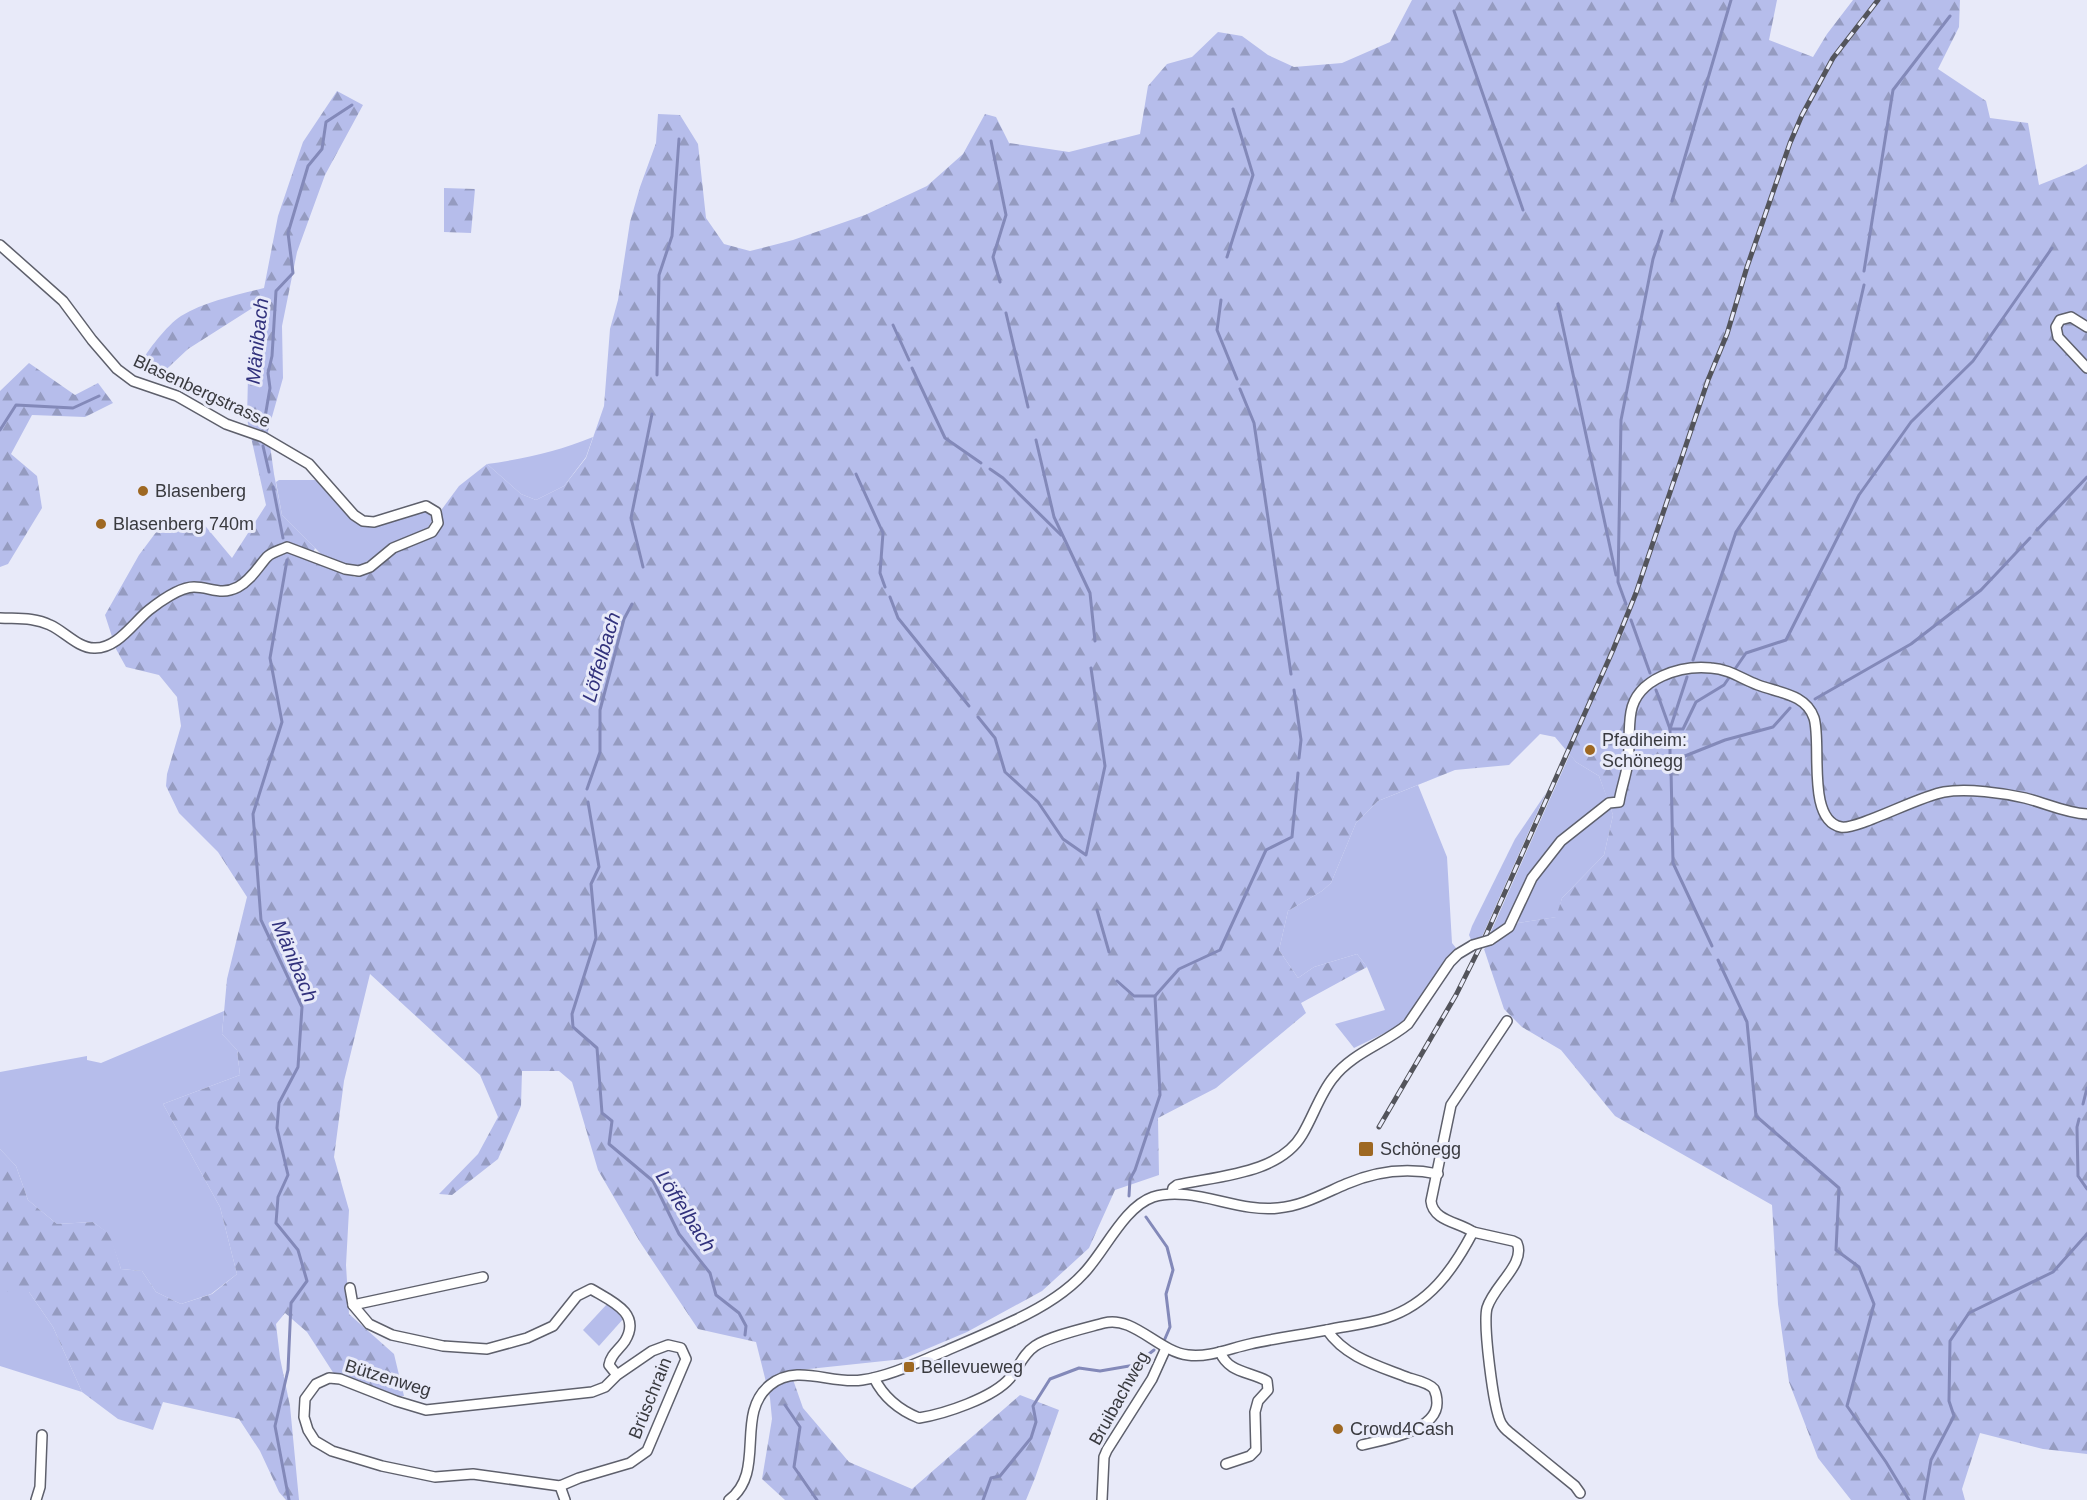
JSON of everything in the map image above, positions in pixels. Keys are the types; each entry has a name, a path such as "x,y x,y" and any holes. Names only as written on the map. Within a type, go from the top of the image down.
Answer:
{"street":[{"name":"Blasenbergstrasse","path":"0,245 63,301 117,369 133,381 177,396 226,424 263,437 309,464 363,521 374,522 426,506 436,512 438,523 432,532 393,548 370,567 358,571 345,569 287,547 268,556 258,570 240,586 226,591 193,587 179,591 149,609 118,639 105,646 92,649 74,641 50,625 30,619 0,618"},
{"path":"2087,327 2071,317 2060,320 2056,327 2058,337 2087,368"},
{"path":"1172,1193 1173,1188 1177,1185 1251,1169 1275,1160 1290,1150 1301,1137 1333,1078 1359,1054 1408,1024 1450,962 1458,954 1473,945 1490,940 1509,927 1532,878 1561,841 1609,803 1619,802 1628,763 1631,709 1639,693 1647,684 1662,676 1690,669 1712,668 1733,673 1755,684 1798,697 1808,705 1814,718 1816,734 1819,798 1823,812 1829,821 1841,827 1855,825 1921,798 1945,792 1970,791 2024,798 2071,812 2087,814"},
{"path":"1507,1021 1451,1105 1431,1201 1432,1209 1439,1216 1466,1226 1473,1232 1517,1243 1520,1252 1516,1264 1498,1286 1485,1318 1491,1374 1501,1422 1510,1433 1575,1486 1580,1493"},
{"path":"729,1500 746,1480 753,1414 758,1401 772,1384 784,1377 802,1374 845,1381 874,1378 909,1366 1016,1320 1055,1297 1083,1275 1101,1255 1129,1214 1141,1202 1172,1193 1275,1209 1299,1205 1376,1173 1391,1170 1417,1170 1438,1174"},
{"path":"874,1378 881,1392 894,1404 919,1419 952,1410 986,1395 1009,1379 1024,1355 1041,1342 1107,1322 1121,1322 1166,1348 1188,1356 1220,1352 1252,1343 1387,1318 1415,1303 1439,1286 1448,1276 1473,1232"},
{"path":"353,1305 483,1277"},
{"path":"350,1288 353,1305 369,1324 392,1335 443,1346 487,1349 527,1338 553,1326 577,1296 591,1289 608,1298 623,1310 630,1320 630,1332 624,1343 610,1357 609,1365 617,1375"},
{"path":"1327,1330 1335,1342 1351,1354 1423,1383 1433,1389 1438,1399 1433,1415 1423,1425 1405,1434 1362,1445"},
{"name":"Brüschrain","path":"560,1486 630,1463 647,1451 686,1359 681,1348 668,1345 652,1351 617,1375"},
{"name":"Bruibachweg","path":"1102,1500 1104,1457 1152,1379 1166,1348"},
{"path":"1220,1352 1224,1362 1236,1370 1267,1381 1268,1390 1258,1401 1255,1412 1256,1450 1250,1456 1226,1464"},
{"name":"Bützenweg","path":"560,1486 473,1474 435,1477 382,1466 332,1451 315,1441 308,1430 304,1417 305,1399 316,1384 329,1378 340,1379 426,1410 592,1392 605,1387 617,1375"},
{"path":"36,1500 40,1487 42,1435"},
{"path":"560,1486 566,1500"}],"green space":[{"path":"1412,0 1777,0 1769,40 1813,57 1853,0 1960,0 1959,27 1938,69 1986,101 1990,118 2028,123 2039,185 2087,164 2087,1454 2043,1449 1980,1433 1962,1489 1965,1500 1851,1500 1818,1458 1789,1382 1778,1304 1772,1205 1615,1116 1561,1050 1522,1027 1504,1009 1484,949 1518,923 1556,917 1562,898 1604,855 1613,815 1599,776 1576,762 1555,737 1540,734 1509,765 1455,770 1378,801 1356,823 1331,883 1288,911 1279,950 1298,978 1314,967 1357,954 1367,967 1301,1003 1306,1013 1216,1088 1158,1118 1159,1175 1115,1190 1089,1248 1042,1291 967,1332 903,1359 790,1371 803,1408 849,1462 912,1489 1020,1395 1059,1410 1026,1500 785,1500 762,1479 772,1419 770,1398 756,1342 698,1329 640,1242 598,1170 572,1082 559,1071 522,1071 521,1106 498,1159 452,1195 439,1194 478,1154 498,1117 480,1075 370,974 344,1081 334,1157 349,1210 346,1265 349,1314 394,1354 404,1396 378,1396 334,1374 307,1332 285,1313 276,1324 290,1406 299,1500 286,1500 279,1492 260,1451 239,1419 163,1402 153,1430 118,1419 82,1392 53,1327 29,1292 0,1292 0,1149 16,1166 28,1200 57,1224 93,1222 110,1234 121,1269 142,1271 156,1292 181,1304 212,1294 237,1274 220,1207 163,1104 240,1075 237,1050 222,1034 227,979 247,897 218,852 179,813 166,786 167,774 181,726 177,697 159,675 126,667 116,649 105,615 139,555 160,527 187,526 202,522 232,558 266,505 247,419 248,376 255,320 254,307 188,349 156,379 139,365 164,332 181,316 211,302 264,288 278,216 303,142 337,91 363,105 325,175 297,252 282,326 283,378 268,431 282,515 315,548 311,559 355,577 397,550 440,527 442,509 459,486 487,464 521,494 536,500 564,486 586,458 604,406 610,329 618,300 630,222 656,143 658,114 680,115 698,144 706,218 724,244 750,251 793,240 865,215 927,186 963,154 985,114 996,117 1009,143 1069,152 1140,134 1148,86 1167,64 1192,57 1218,32 1242,36 1268,55 1294,67 1342,63 1390,42"},
{"path":"444,188 475,189 471,233 444,232"},
{"path":"29,363 75,395 98,383 113,403 85,417 32,415 11,454 37,476 42,508 8,564 0,567 0,391"},
{"path":"593,437 586,457 564,486 536,500 521,494 487,464 541,454"},
{"path":"279,480 315,480 326,485 353,520 361,526 376,526 412,512 426,511 433,519 427,529 409,536 361,565 348,568 321,554 282,515 276,482"},
{"path":"1570,754 1576,762 1599,776 1608,800 1572,828 1526,885 1505,923 1489,936"},
{"path":"1418,785 1447,857 1452,943 1456,948 1405,1019 1395,1028 1354,1048 1335,1024 1385,1010 1367,967 1357,954 1314,967 1298,978 1279,950 1288,911 1331,883 1356,823 1378,801"},
{"path":"1546,793 1481,939 1472,942 1469,935 1472,926 1515,839"},
{"path":"1610,806 1613,815 1604,855 1562,898 1557,917 1518,923 1530,886 1559,849"},
{"path":"224,1011 222,1034 237,1050 240,1075 163,1104 220,1207 237,1274 211,1294 181,1304 156,1292 142,1271 121,1269 109,1234 93,1222 57,1224 28,1200 16,1166 0,1149 0,1072 87,1056 87,1060 101,1063"},
{"path":"0,1292 29,1292 53,1327 82,1392 0,1366"},
{"path":"608,1303 624,1318 599,1346 583,1330"}],"waterway":[{"path":"1672,201 1731,0"},
{"path":"1454,11 1523,210"},
{"path":"1864,271 1893,90 1950,16"},
{"name":"Mänibach","path":"263,429 270,388 268,373 272,356 276,291 293,273 288,233 308,166 322,149 326,122 352,105"},
{"path":"1227,257 1253,175 1233,109"},
{"name":"Löffelbach","path":"657,375 659,275 672,236 679,139"},
{"path":"991,141 1006,215 993,257 1000,282"},
{"path":"1626,604 1618,582 1621,420 1653,259 1662,231"},
{"path":"1687,677 1670,729 1683,729 1696,702 1724,685 1746,653 1786,640 1859,495 1911,422 1973,361 2052,248"},
{"path":"1693,660 1736,532 1845,368 1864,285"},
{"path":"1221,300 1217,330 1237,379"},
{"path":"1558,304 1616,575"},
{"path":"1006,313 1028,407"},
{"path":"893,325 909,360"},
{"path":"912,368 945,438 981,463"},
{"path":"1240,389 1254,423 1291,674"},
{"path":"0,430 16,405 73,408 99,396"},
{"name":"Löffelbach","path":"643,567 631,518 652,414"},
{"path":"1036,440 1054,517 1090,593 1095,641"},
{"name":"Mänibach","path":"263,446 269,472"},
{"path":"990,469 1003,478 1061,535"},
{"path":"856,474 883,533 880,573 885,587"},
{"path":"2037,530 2087,477"},
{"name":"Mänibach","path":"273,487 283,538"},
{"path":"1815,699 1911,644 1981,590 2030,538"},
{"name":"Mänibach","path":"287,560 270,658 282,722 253,814 261,920 302,1007 298,1067 279,1103 277,1128 288,1175 278,1197 276,1223 298,1250 307,1281 291,1303 288,1370 275,1426 289,1500"},
{"path":"890,597 898,618 969,706"},
{"name":"Löffelbach","path":"587,789 600,752 600,710 624,619 632,604"},
{"path":"1631,620 1650,673"},
{"path":"978,717 995,738 1005,772 1038,802 1063,839 1086,855 1105,766 1091,668"},
{"path":"1294,690 1301,740 1299,758"},
{"path":"1656,690 1670,729 1670,762 1725,740 1773,727 1790,708"},
{"path":"1671,769 1673,863 1712,946"},
{"path":"1155,996 1179,969 1220,950 1266,850 1292,837 1298,773"},
{"name":"Löffelbach","path":"588,802 599,867 591,884 596,938 572,1014 573,1027 597,1048 602,1113 612,1121 609,1144 653,1181 679,1234 710,1273 716,1295 739,1313 746,1326 745,1335"},
{"path":"1097,910 1109,952"},
{"path":"1718,960 1747,1022 1756,1116 1839,1188 1836,1250 1859,1267 1874,1304 1847,1406 1909,1500"},
{"name":"Bruibachweg","path":"1117,981 1134,996 1155,996 1160,1095 1130,1179 1129,1196"},
{"path":"2083,1104 2087,1088"},
{"path":"2079,1119 2077,1127 2078,1176 2087,1189"},
{"name":"Bruibachweg","path":"1146,1217 1167,1247 1173,1270 1166,1294 1170,1327 1164,1341"},
{"path":"1924,1500 1931,1460 1954,1416 1949,1401 1950,1341 1969,1313 2053,1272 2087,1234"},
{"name":"Bruibachweg","path":"983,1500 991,1478 1000,1476 1031,1438 1036,1422 1033,1406 1050,1379 1079,1368 1100,1371 1135,1365 1154,1350"},
{"name":"Löffelbach","path":"785,1405 800,1427 794,1467 817,1500"}],"railway":[{"path":"1379,1127 1456,995 1485,937 1613,650 1636,593 1708,380 1727,334 1747,267 1790,143 1802,115 1833,58 1878,0"}],"place":[{"name":"Blasenberg","path":"143,491"},
{"name":"Blasenberg 740m","path":"101,524"},
{"name":"Pfadiheim: Schönegg","path":"1590,750"},
{"name":"Schönegg","path":"1366,1149"},
{"name":"Bellevueweg","path":"909,1367"},
{"name":"Crowd4Cash","path":"1338,1429"}]}
